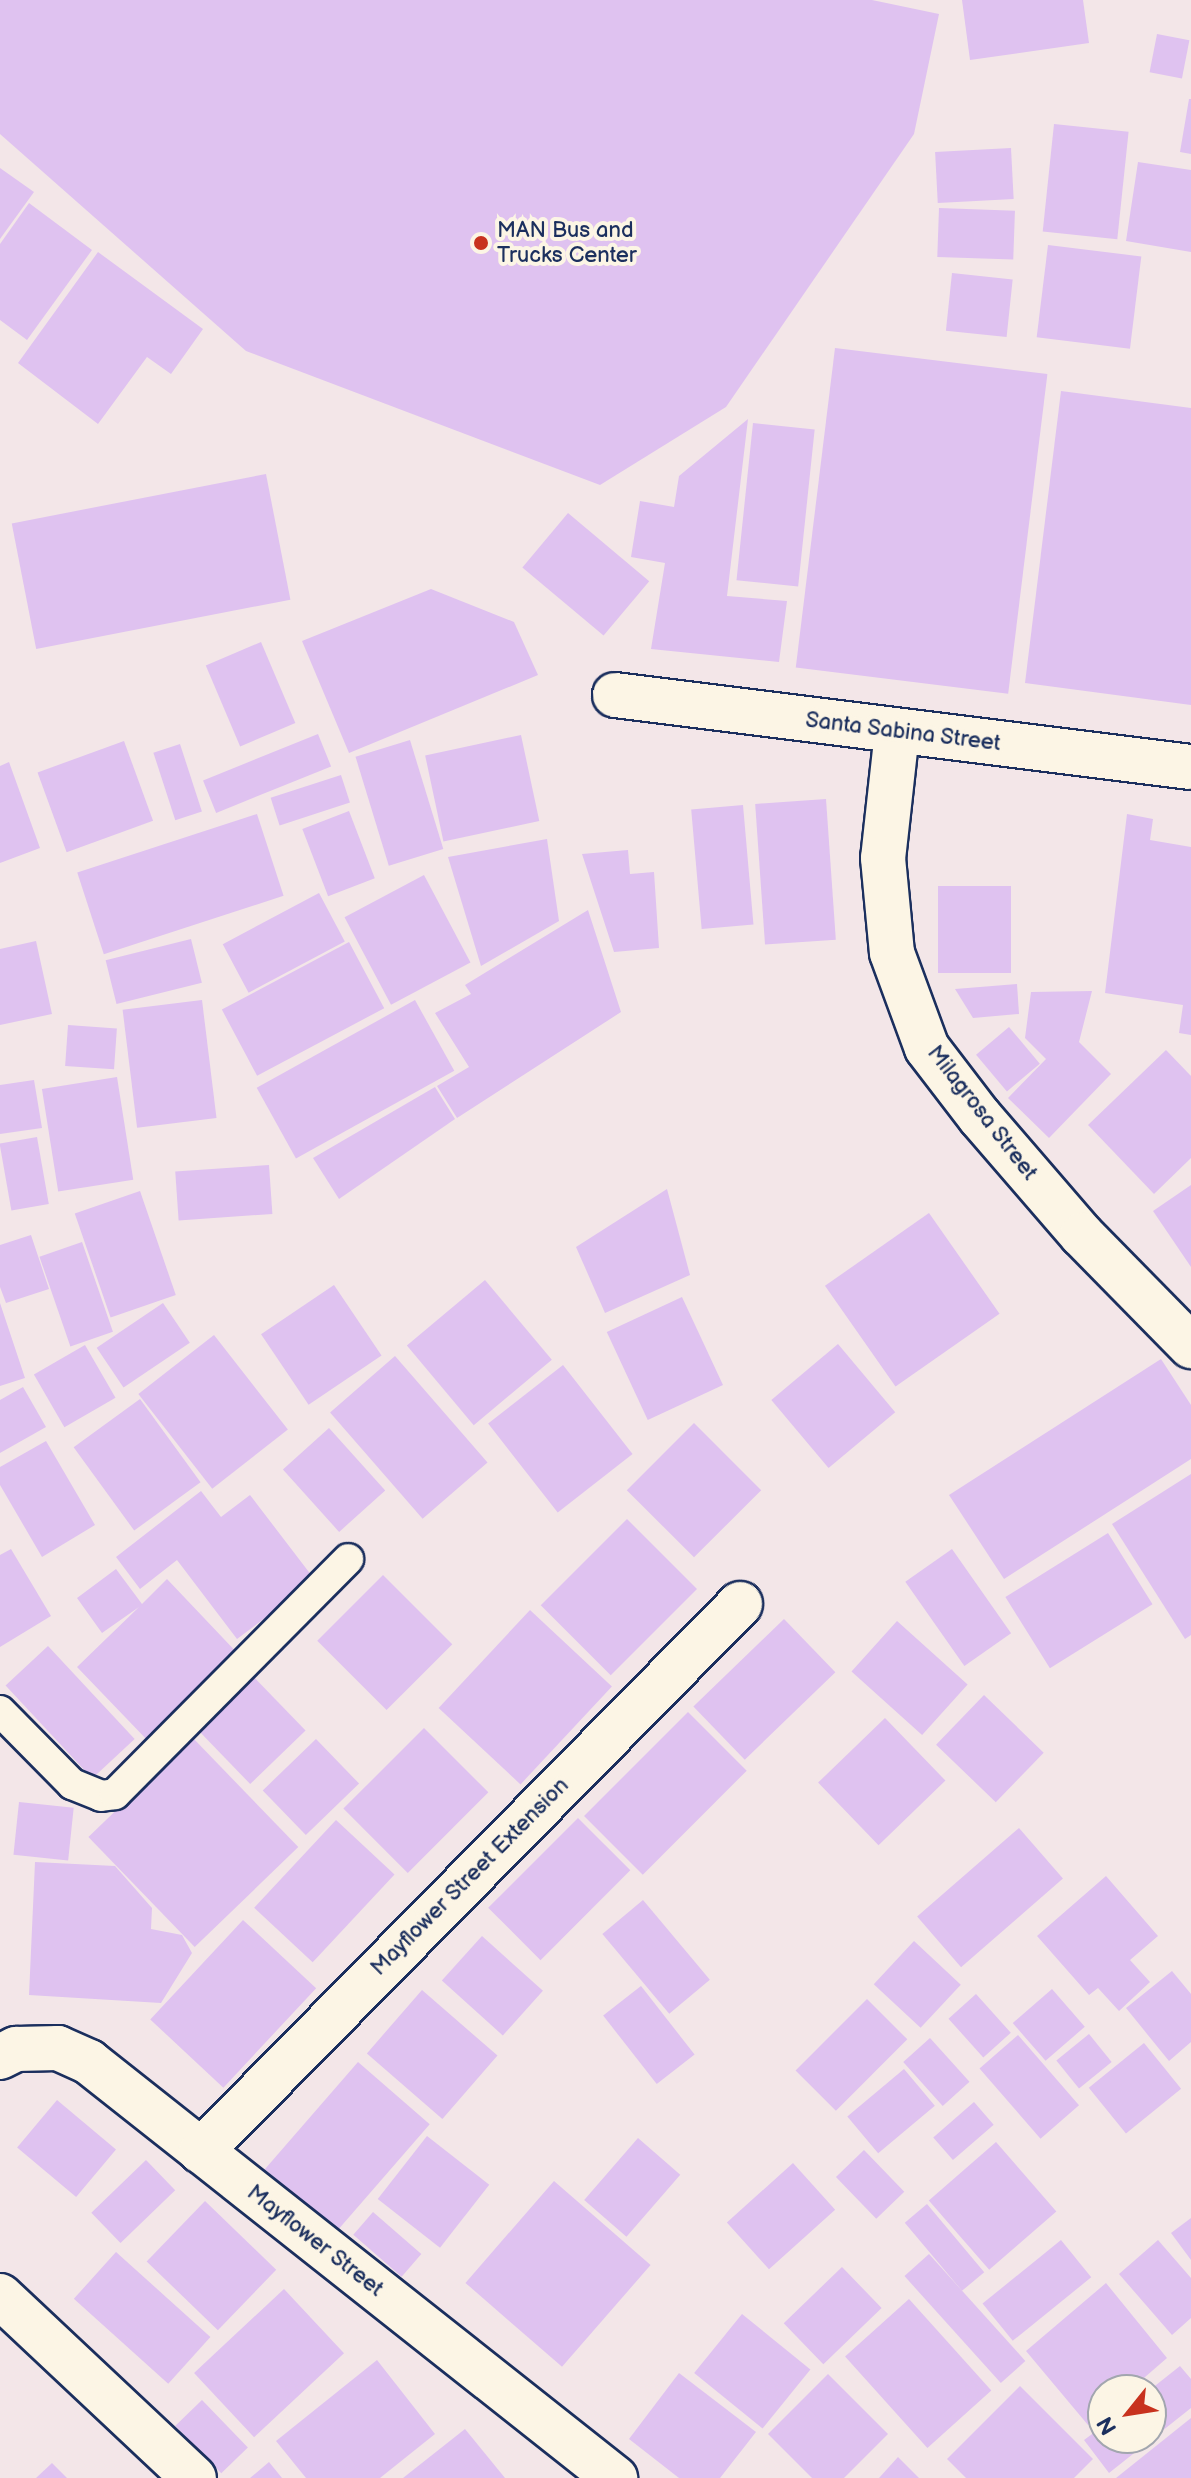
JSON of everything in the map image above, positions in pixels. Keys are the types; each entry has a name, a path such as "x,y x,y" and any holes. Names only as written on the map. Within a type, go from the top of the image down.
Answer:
{"street":[{"name":"Santa Sabina Street","path":"615,695 1191,767"},
{"name":"Milagrosa Street","path":"897,732 883,858 892,953 927,1048 980,1117 1072,1223 1191,1346"},
{"name":"Mayflower Street Extension","path":"201,2151 740,1604"},
{"name":"Mayflower Street","path":"0,2057 16,2049 58,2048 89,2062 615,2478"},
{"path":"0,2296 194,2478"}],"lane":[{"path":"0,1711 72,1784 101,1796 115,1794 348,1559"}],"building":[{"name":"MAN Bus and Trucks Center","path":"0,0 872,0 939,14 914,134 726,407 600,485 246,351 0,134"},
{"path":"962,0 1083,0 1089,43 970,60"},
{"path":"1157,34 1189,40 1182,79 1150,72"},
{"path":"1191,99 1191,154 1180,152"},
{"path":"1054,124 1129,132 1117,239 1043,231"},
{"path":"1011,148 1014,199 938,203 935,152"},
{"path":"1138,162 1191,170 1191,252 1126,241"},
{"path":"0,168 34,192 0,239"},
{"path":"29,203 92,250 27,340 0,320 0,244"},
{"path":"939,208 1015,211 1013,260 937,257"},
{"path":"1048,245 1141,256 1130,349 1037,337"},
{"path":"98,252 203,329 171,374 147,357 98,424 18,363"},
{"path":"952,273 1013,279 1007,337 946,331"},
{"path":"835,348 1047,374 1008,694 796,668"},
{"path":"1061,391 1191,408 1191,705 1025,683"},
{"path":"748,419 727,596 787,601 779,662 651,649 665,563 631,557 640,501 674,507 679,476"},
{"path":"753,423 815,429 798,587 736,580"},
{"path":"266,474 290,600 36,649 12,523"},
{"path":"568,513 649,581 604,636 522,567"},
{"path":"431,589 514,622 538,675 349,753 302,641"},
{"path":"261,642 295,723 240,746 206,665"},
{"path":"318,734 331,766 216,813 203,780"},
{"path":"521,735 539,821 443,841 425,755"},
{"path":"410,740 443,849 389,866 355,757"},
{"path":"124,741 153,821 67,852 38,772"},
{"path":"180,744 202,812 175,820 153,753"},
{"path":"9,762 40,848 0,863 0,766"},
{"path":"341,775 350,803 280,825 271,798"},
{"path":"826,799 836,940 765,945 755,804"},
{"path":"743,805 753,925 702,929 691,810"},
{"path":"349,811 375,878 328,896 302,829"},
{"path":"257,814 284,896 104,954 77,872"},
{"path":"1127,814 1153,819 1150,840 1191,847 1191,1035 1179,1033 1183,1005 1105,993"},
{"path":"547,839 559,921 481,966 448,857"},
{"path":"628,850 630,874 654,872 659,948 614,952 582,854"},
{"path":"424,875 470,962 391,1005 345,917"},
{"path":"938,886 1011,886 1011,973 938,973"},
{"path":"319,893 345,942 249,993 223,944"},
{"path":"588,910 621,1012 457,1118 437,1086 469,1067 435,1013 471,994 465,985"},
{"path":"191,939 202,983 117,1004 106,960"},
{"path":"36,941 52,1014 0,1025 0,949"},
{"path":"349,942 384,1008 257,1076 222,1010"},
{"path":"1017,984 1019,1014 973,1018 955,989"},
{"path":"1092,991 1079,1042 1111,1074 1049,1138 1008,1098 1046,1059 1025,1038 1031,992"},
{"path":"202,1000 217,1118 137,1128 123,1010"},
{"path":"415,1000 454,1071 296,1159 257,1088"},
{"path":"68,1025 117,1028 114,1069 65,1066"},
{"path":"1009,1027 1040,1064 1007,1091 976,1055"},
{"path":"1166,1050 1191,1076 1191,1158 1154,1194 1088,1125"},
{"path":"117,1077 133,1180 58,1192 42,1089"},
{"path":"34,1080 42,1128 0,1134 0,1085"},
{"path":"435,1087 455,1119 339,1199 313,1158"},
{"path":"37,1137 49,1204 11,1211 0,1144"},
{"path":"269,1165 272,1214 179,1220 175,1172"},
{"path":"1191,1185 1191,1267 1153,1211"},
{"path":"667,1189 690,1275 605,1313 576,1247"},
{"path":"140,1191 176,1295 111,1317 75,1213"},
{"path":"929,1213 1000,1314 896,1387 825,1286"},
{"path":"31,1235 49,1289 6,1303 0,1287 0,1245"},
{"path":"82,1242 113,1332 70,1346 39,1257"},
{"path":"485,1280 552,1360 474,1425 407,1346"},
{"path":"334,1285 382,1355 309,1405 261,1334"},
{"path":"682,1297 723,1385 648,1420 607,1332"},
{"path":"0,1303 25,1378 0,1386"},
{"path":"163,1303 190,1343 124,1388 97,1348"},
{"path":"214,1335 288,1430 212,1489 138,1394"},
{"path":"838,1344 895,1412 829,1468 771,1400"},
{"path":"85,1345 116,1398 64,1427 34,1374"},
{"path":"395,1356 488,1462 423,1519 330,1412"},
{"path":"1161,1359 1191,1405 1191,1459 1004,1579 949,1495"},
{"path":"563,1365 633,1454 558,1513 488,1423"},
{"path":"23,1387 46,1427 0,1453 0,1400"},
{"path":"140,1399 201,1482 134,1531 74,1447"},
{"path":"694,1423 761,1490 694,1557 627,1490"},
{"path":"329,1428 385,1490 339,1532 283,1469"},
{"path":"46,1441 95,1525 42,1557 0,1485 0,1467"},
{"path":"1191,1474 1191,1635 1185,1639 1112,1524"},
{"path":"201,1491 221,1517 250,1495 315,1580 237,1639 177,1560 140,1589 116,1557"},
{"path":"627,1519 697,1589 611,1675 541,1605"},
{"path":"1108,1533 1153,1604 1050,1668 1005,1597"},
{"path":"11,1549 51,1616 0,1647 0,1555"},
{"path":"952,1549 1011,1633 964,1666 905,1582"},
{"path":"116,1569 142,1604 167,1579 241,1657 150,1743 77,1667 139,1607 102,1633 77,1598"},
{"path":"383,1575 452,1644 387,1710 317,1641"},
{"path":"530,1610 612,1686 521,1784 439,1708"},
{"path":"784,1619 835,1672 745,1760 693,1707"},
{"path":"897,1621 968,1685 922,1735 851,1672"},
{"path":"48,1646 135,1739 92,1778 6,1686"},
{"path":"250,1673 306,1731 250,1784 195,1726"},
{"path":"984,1695 1044,1753 996,1802 936,1745"},
{"path":"688,1712 747,1771 643,1875 584,1816"},
{"path":"885,1718 945,1781 879,1845 818,1783"},
{"path":"424,1728 488,1792 408,1873 343,1809"},
{"path":"192,1737 298,1847 195,1947 88,1837"},
{"path":"316,1739 359,1784 306,1835 263,1790"},
{"path":"19,1802 74,1808 68,1860 13,1855"},
{"path":"578,1818 630,1870 541,1960 488,1908"},
{"path":"336,1820 395,1875 313,1962 254,1908"},
{"path":"1019,1828 1063,1879 961,1967 917,1917"},
{"path":"35,1862 115,1866 152,1908 151,1929 182,1935 192,1953 161,2003 29,1995"},
{"path":"1106,1876 1158,1936 1130,1960 1150,1982 1119,2011 1098,1988 1089,1995 1037,1936"},
{"path":"643,1900 710,1980 669,2014 602,1934"},
{"path":"243,1920 316,1988 223,2088 150,2019"},
{"path":"482,1936 543,1991 503,2035 442,1981"},
{"path":"914,1941 961,1985 921,2028 874,1984"},
{"path":"1172,1971 1191,1994 1191,2042 1169,2061 1126,2008"},
{"path":"641,1986 695,2055 657,2084 603,2016"},
{"path":"1052,1989 1085,2027 1046,2061 1013,2023"},
{"path":"422,1990 497,2056 442,2119 367,2053"},
{"path":"976,1994 1011,2033 983,2057 949,2019"},
{"path":"867,1999 907,2039 836,2111 796,2070"},
{"path":"1089,2034 1112,2062 1079,2088 1056,2060"},
{"path":"1018,2035 1079,2105 1041,2139 980,2068"},
{"path":"930,2038 969,2082 943,2106 903,2062"},
{"path":"1144,2043 1181,2089 1126,2134 1089,2088"},
{"path":"358,2062 430,2124 337,2231 265,2169"},
{"path":"904,2069 935,2106 878,2153 847,2117"},
{"path":"57,2100 116,2149 76,2197 17,2147"},
{"path":"974,2102 994,2125 953,2160 933,2137"},
{"path":"427,2136 489,2185 440,2248 378,2199"},
{"path":"638,2138 680,2175 626,2237 584,2200"},
{"path":"996,2142 1056,2211 989,2270 929,2200"},
{"path":"864,2150 904,2192 876,2219 836,2177"},
{"path":"146,2160 175,2190 121,2243 91,2213"},
{"path":"793,2163 835,2210 769,2269 727,2223"},
{"path":"554,2181 651,2265 562,2367 465,2283"},
{"path":"205,2201 276,2270 218,2330 147,2261"},
{"path":"927,2204 984,2272 962,2291 905,2223"},
{"path":"373,2212 421,2254 402,2277 353,2235"},
{"path":"1191,2218 1191,2260 1171,2233"},
{"path":"1061,2240 1091,2277 1013,2341 983,2304"},
{"path":"1158,2240 1191,2278 1191,2318 1172,2335 1119,2274"},
{"path":"116,2252 210,2337 168,2384 74,2299"},
{"path":"929,2254 1025,2361 1001,2383 904,2276"},
{"path":"842,2267 882,2308 823,2364 784,2323"},
{"path":"1106,2283 1167,2358 1148,2374 1087,2374 1087,2424 1026,2351"},
{"path":"284,2289 344,2353 254,2437 194,2373"},
{"path":"909,2299 991,2390 927,2448 845,2357"},
{"path":"742,2314 810,2369 763,2428 694,2373"},
{"path":"377,2360 435,2434 380,2478 306,2478 276,2441"},
{"path":"1180,2366 1191,2379 1191,2408 1167,2427 1167,2376"},
{"path":"679,2373 756,2432 720,2478 679,2478 629,2439"},
{"path":"828,2374 888,2434 844,2478 812,2478 768,2434"},
{"path":"1020,2386 1093,2459 1074,2478 966,2478 947,2459"},
{"path":"202,2400 248,2447 221,2473 175,2426"},
{"path":"1191,2418 1191,2478 1116,2478 1146,2454 1167,2454 1167,2437"},
{"path":"465,2429 505,2478 403,2478"},
{"path":"1095,2454 1133,2454 1109,2473"},
{"path":"898,2457 919,2478 879,2478"},
{"path":"269,2462 282,2478 250,2478"},
{"path":"52,2463 67,2478 36,2478"}],"place":[{"name":"MAN Bus and Trucks Center","path":"481,243"}]}
